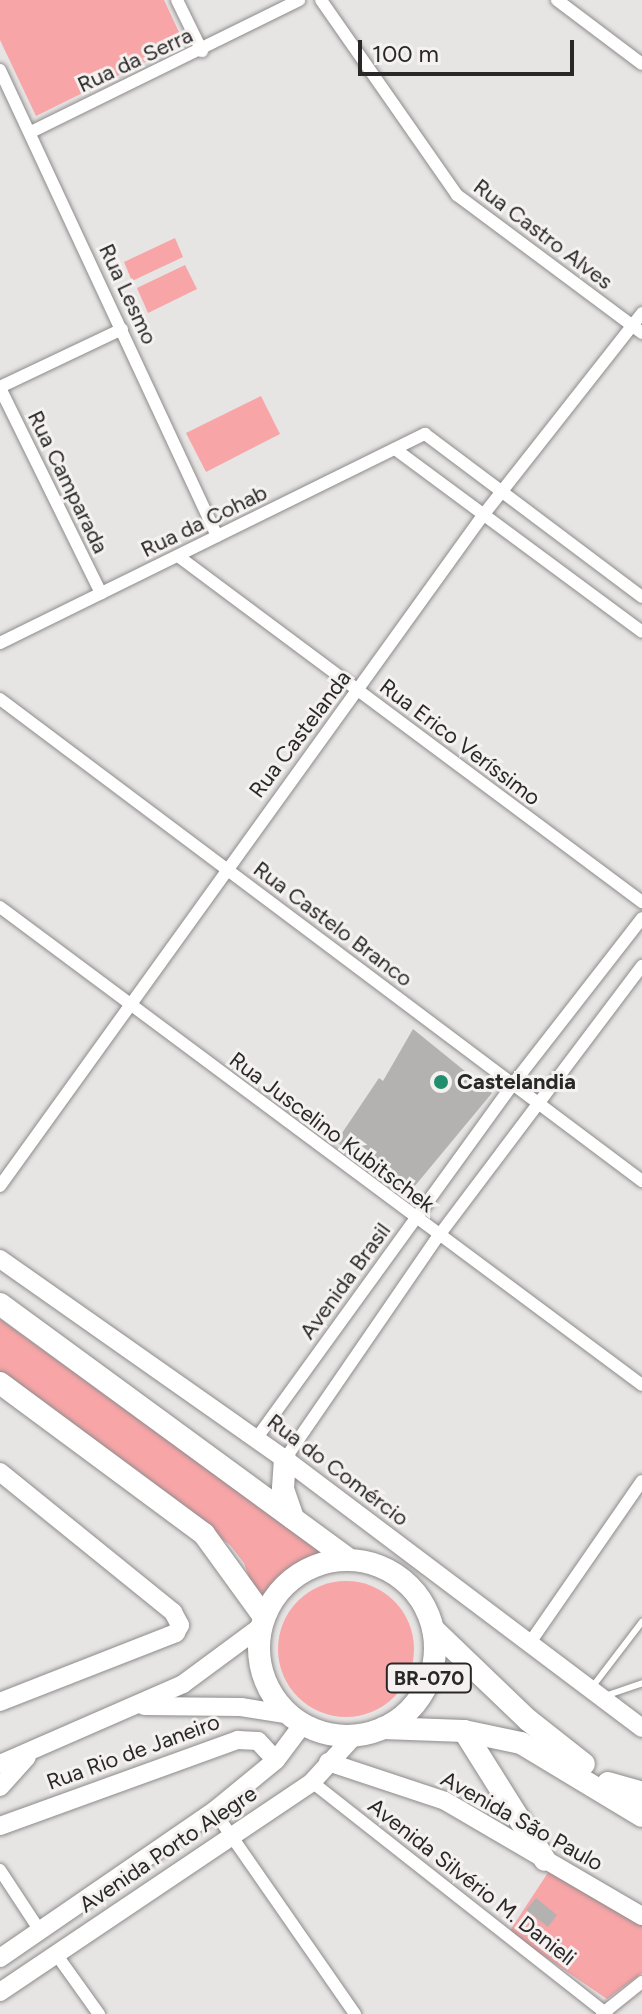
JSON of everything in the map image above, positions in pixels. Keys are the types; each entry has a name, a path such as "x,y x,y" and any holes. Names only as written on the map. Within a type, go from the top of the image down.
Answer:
{"highway":[{"name":"BR-070","path":"0,1304 348,1559"},
{"path":"0,1383 204,1534 262,1622 263,1673 297,1720"},
{"path":"285,1459 283,1489 293,1518"},
{"name":"BR-070","path":"262,1622 295,1576 320,1563 348,1559 377,1564 402,1579 422,1601 433,1629 435,1659 426,1688 408,1712 383,1728 354,1736 297,1720"},
{"name":"BR-070","path":"433,1629 528,1720 639,1806"},
{"name":"BR-070","path":"383,1728 464,1731 521,1743 639,1806"},
{"path":"464,1731 545,1860"}],"street":[{"path":"177,0 202,51"},
{"name":"Rua da Serra","path":"31,132 202,51 299,0"},
{"name":"Rua Castro Alves","path":"321,0 457,195 637,329"},
{"path":"557,0 642,64"},
{"name":"Rua Lesmo","path":"0,70 217,536"},
{"name":"Rua Castelanda","path":"0,1186 225,868 484,514 637,329 642,313"},
{"path":"0,388 122,329"},
{"name":"Rua Camparada","path":"0,388 101,593"},
{"name":"Rua da Cohab","path":"0,643 425,434 501,491"},
{"path":"395,449 642,632"},
{"path":"501,491 642,597"},
{"name":"Rua Erico Veríssimo","path":"178,556 642,902"},
{"name":"Rua Castelo Branco","path":"0,699 642,1181"},
{"name":"Rua Juscelino Kubitschek","path":"0,907 437,1238 642,1385"},
{"name":"Avenida Brasil","path":"256,1439 513,1084 642,918"},
{"path":"285,1459 437,1238 642,966"},
{"name":"Rua do Comércio","path":"0,1259 285,1459 642,1728"},
{"path":"0,1472 173,1612 180,1625 176,1633 0,1702"},
{"path":"529,1644 642,1481"},
{"path":"0,1764 141,1706 203,1671 262,1622"},
{"path":"141,1706 241,1707 297,1720"},
{"name":"Avenida Porto Alegre","path":"0,1958 214,1811 276,1760 297,1720"},
{"name":"Avenida Porto Alegre","path":"0,1992 230,1834 312,1782 354,1736"},
{"name":"Rua Rio de Janeiro","path":"0,1826 238,1740 258,1741 276,1760"},
{"path":"0,1787 31,1753"},
{"name":"Avenida São Paulo","path":"328,1762 445,1801 642,1916"},
{"name":"Avenida Silvério M. Danieli","path":"312,1782 605,2013"},
{"path":"214,1811 355,2014"},
{"path":"0,1870 40,1931"},
{"path":"56,1954 99,2014"},
{"path":"605,2013 642,1982"}],"lane":[{"path":"596,1693 642,1622"},
{"path":"596,1693 642,1683"}],"shaded area":[{"path":"0,0 164,0 184,43 36,116 0,40"},
{"path":"175,238 183,257 132,281 124,262"},
{"path":"185,265 197,289 148,313 137,288"},
{"path":"261,396 280,434 206,472 186,433"},
{"path":"0,1319 235,1489 327,1550 291,1566 257,1600 244,1563 230,1545 0,1373"},
{"path":"346,1581 372,1586 394,1601 409,1623 414,1649 409,1675 394,1697 372,1712 346,1717 320,1712 298,1697 283,1675 278,1649 283,1623 298,1601 320,1586"},
{"path":"551,1868 642,1924 642,1973 607,1999 509,1932"}],"building":[{"path":"413,1029 492,1093 409,1193 336,1142 379,1078 383,1081"},
{"path":"536,1898 557,1915 548,1927 526,1910"}],"place":[{"name":"Castelandia","path":"441,1082"}]}
